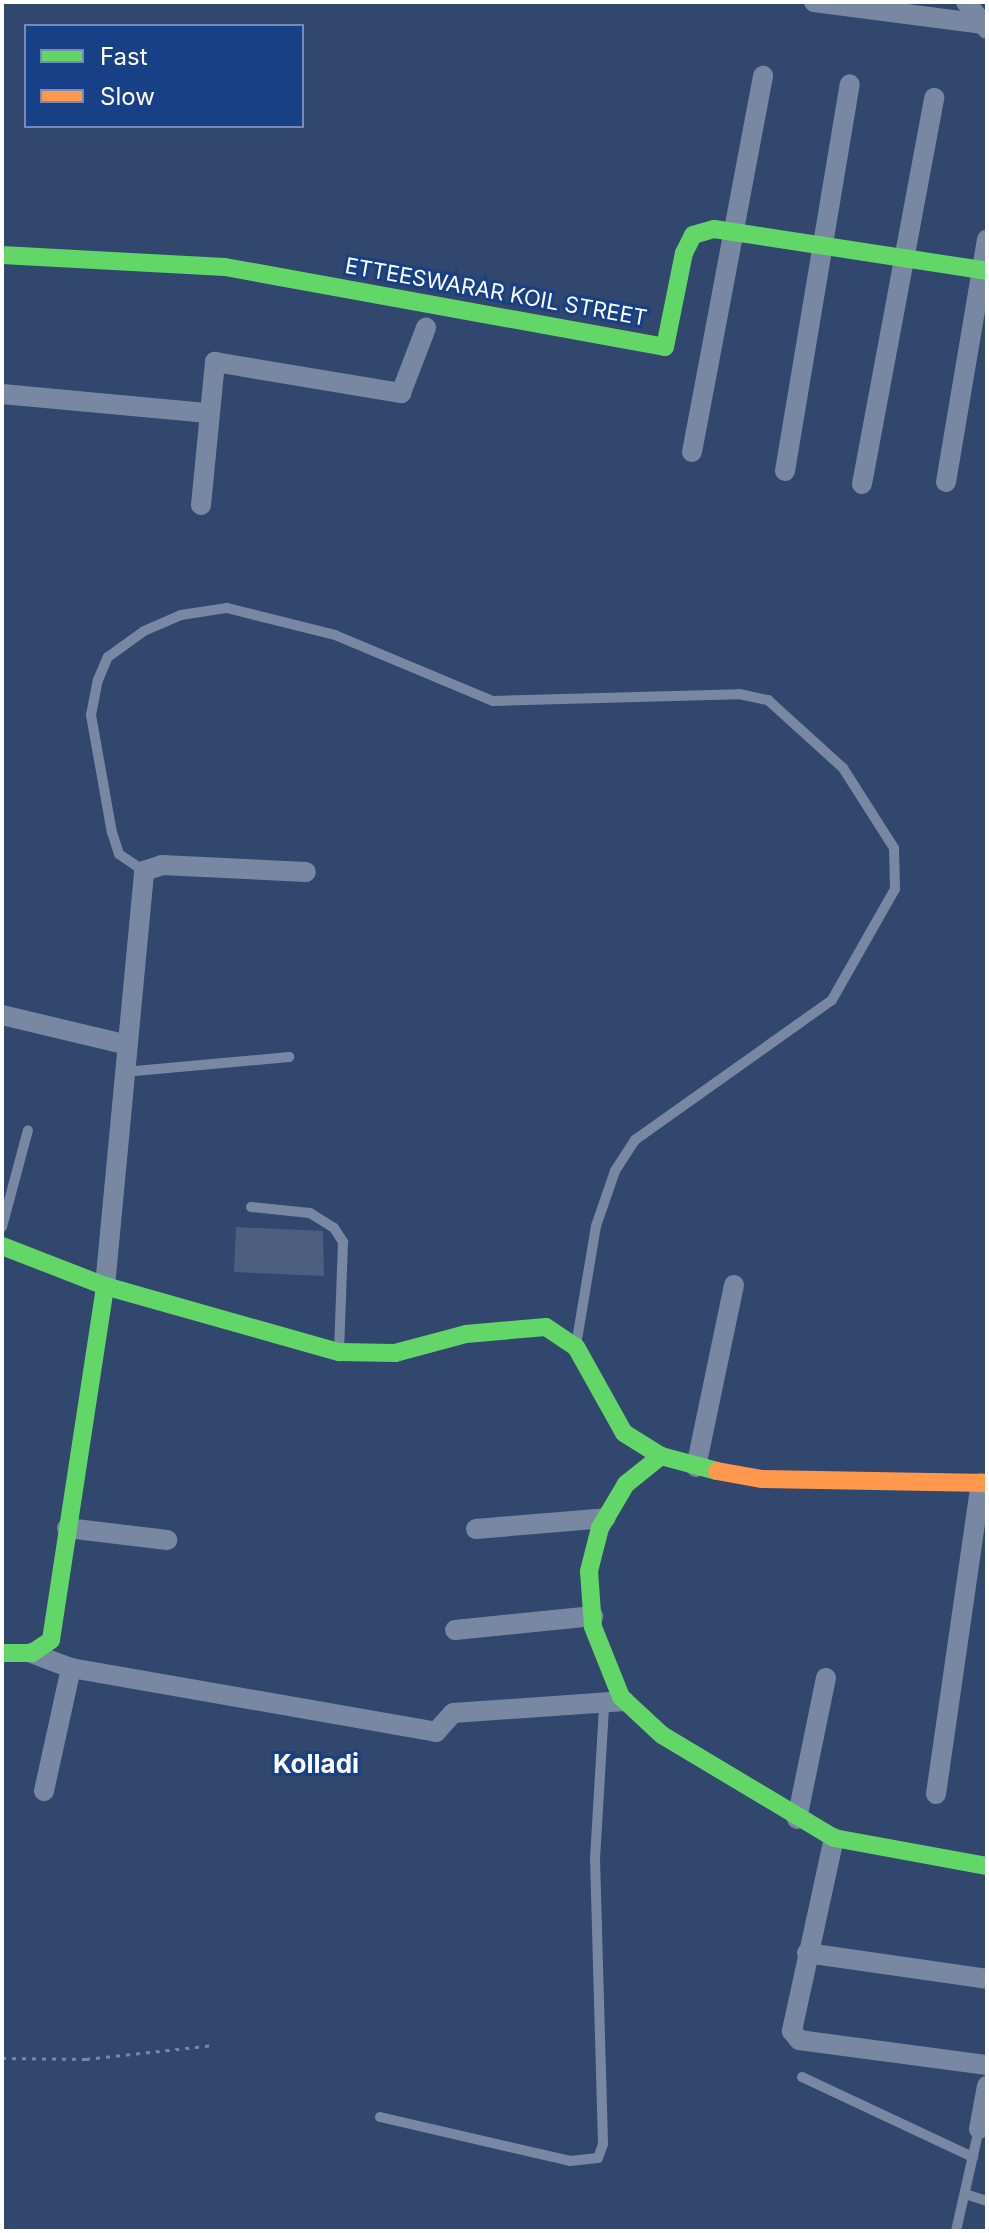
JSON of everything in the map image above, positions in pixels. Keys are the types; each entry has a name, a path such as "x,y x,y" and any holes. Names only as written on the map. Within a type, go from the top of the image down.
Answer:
{"street":[{"path":"814,2 985,26"},
{"path":"966,2 985,26"},
{"path":"692,452 763,76"},
{"path":"785,471 850,84"},
{"path":"862,484 907,256 934,98"},
{"name":"ETTEESWARAR KOIL STREET","path":"2,255 225,267 665,347 693,235 736,231 907,256 984,271"},
{"path":"946,482 987,239"},
{"path":"201,505 215,362 401,393 426,328"},
{"path":"2,394 208,413"},
{"path":"31,1653 51,1640 105,1286 121,1073 144,871 162,865 306,872"},
{"path":"2,1015 124,1044"},
{"path":"2,1246 105,1286 339,1352 395,1353 513,1327 546,1327 576,1347 624,1433 661,1456 696,1467 762,1479 984,1483 936,1794"},
{"path":"696,1467 734,1285"},
{"path":"661,1456 626,1484 606,1518 589,1571 593,1616 607,1666 625,1701 662,1735 797,1819 834,1838 987,1866"},
{"path":"476,1529 606,1518"},
{"path":"67,1528 167,1540"},
{"path":"455,1630 593,1616"},
{"path":"2,1653 31,1653 71,1668 436,1732 453,1713 604,1706 625,1701"},
{"path":"44,1791 71,1668"},
{"path":"797,1819 826,1678"},
{"path":"834,1838 793,2017 799,2040 987,2065"},
{"path":"807,1953 987,1979"},
{"path":"979,2129 987,2086"}],"lane":[{"path":"144,871 119,854 112,833 91,715 98,680 108,657 144,631 196,613 227,608 335,635 493,701 739,694 768,700 843,768 894,848 895,889 832,1000 635,1140 615,1171 596,1226 576,1347"},
{"path":"121,1073 289,1057"},
{"path":"2,1227 28,1130"},
{"path":"251,1207 310,1213 334,1228 343,1242 339,1352"},
{"path":"380,2117 570,2161 598,2158 603,2135 595,1859 604,1706"},
{"path":"802,2077 973,2157"},
{"path":"956,2231 979,2129"},
{"path":"965,2194 987,2201"}],"path":[{"path":"2,2058 86,2059 214,2045"}],"building":[{"path":"236,1227 323,1231 324,1276 234,1272"}],"traffic: fast":[{"path":"2,255 225,267 665,347 684,253 693,235 714,229 987,271"},
{"path":"2,1246 105,1286 339,1352 395,1353 466,1334 546,1327 576,1347 624,1433 661,1456 717,1471"},
{"path":"2,1653 32,1653 51,1640 105,1286"},
{"path":"661,1456 626,1484 600,1528 589,1571 593,1627 621,1697 662,1735 834,1838 987,1866"}],"traffic: slow":[{"path":"717,1471 762,1479 987,1483"}],"district":[{"name":"Kolladi","path":"316,1764"}]}
